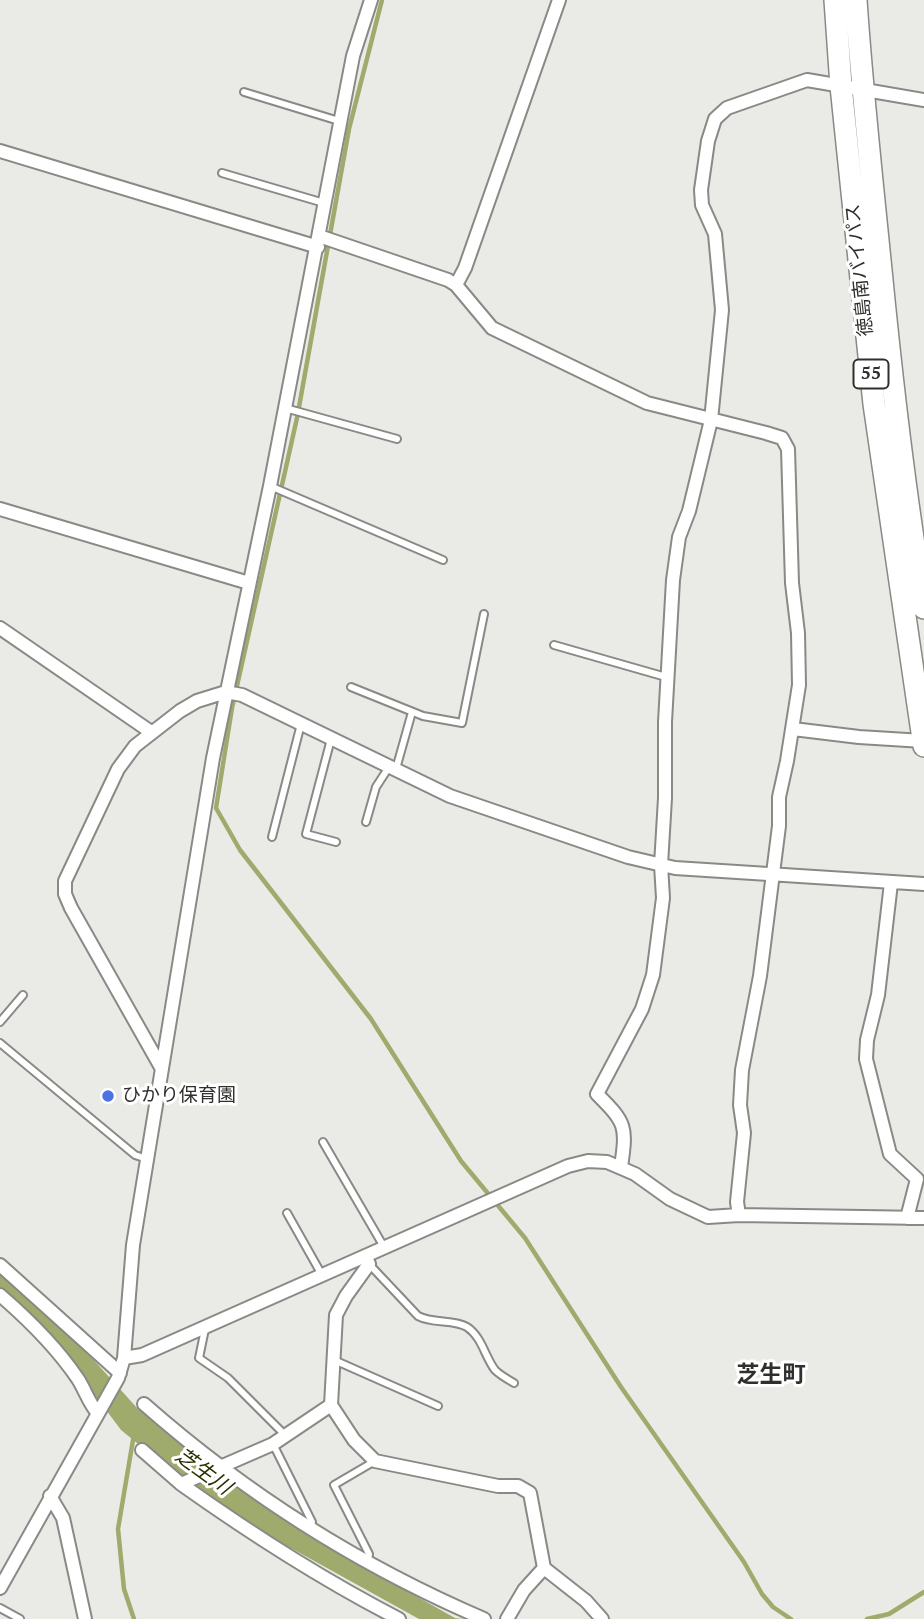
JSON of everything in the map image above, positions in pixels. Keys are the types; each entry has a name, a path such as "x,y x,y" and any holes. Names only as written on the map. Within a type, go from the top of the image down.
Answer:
{"highway":[{"name":"徳島南バイパス","path":"835,0 841,86 874,404 924,744"},
{"name":"徳島南バイパス","path":"856,0 862,89 894,396 912,539 924,608"}],"street":[{"path":"132,1357 133,1245 162,1069 234,693 249,583 274,487 324,241 324,203 353,56 371,0"},
{"path":"456,285 465,268 559,0"},
{"path":"621,1167 625,1136 623,1123 597,1094 642,1009 653,975 663,898 661,865 673,580 679,537 704,458 711,420 723,310 715,234 702,205 701,190 708,141 715,119 727,107 807,80 924,100"},
{"path":"0,151 324,241 448,280 456,285 492,328 646,403 782,438 788,449 792,583 798,632 799,685 779,797 779,826 754,1016 742,1070 740,1105 744,1133 738,1215"},
{"path":"0,509 249,583"},
{"path":"0,628 151,732"},
{"path":"162,1069 71,908 65,894 65,881 118,769 135,746 151,732 197,702 234,693 450,796 628,857 675,868 924,884"},
{"path":"793,729 924,744"},
{"path":"891,883 878,995 867,1040 866,1059 890,1154 918,1179 907,1217"},
{"path":"0,1588 99,1409 132,1357 205,1329 322,1275 367,1260 384,1247 568,1166 588,1161 607,1162 621,1167 662,1194 708,1217 738,1215 924,1218"},
{"path":"367,1260 336,1315 331,1405 354,1440 375,1461 498,1486 518,1486 530,1493 544,1568 586,1601 602,1619"},
{"path":"0,1265 119,1375"},
{"path":"0,1295 46,1339 79,1380 92,1407 99,1409"},
{"path":"144,1404 218,1466 310,1529 411,1586 484,1619"},
{"path":"182,1483 273,1444 331,1405"},
{"path":"142,1450 222,1513 365,1602 399,1619"},
{"path":"50,1496 63,1518 85,1619"},
{"path":"507,1619 524,1590 544,1568"}],"lane":[{"path":"244,92 340,121"},
{"path":"222,173 324,203"},
{"path":"289,409 397,439"},
{"path":"274,487 443,560"},
{"path":"351,687 423,716 463,723 484,614"},
{"path":"554,645 668,678"},
{"path":"366,822 376,787 392,769 412,712"},
{"path":"272,837 301,724"},
{"path":"331,739 306,834 336,842"},
{"path":"0,1022 23,995"},
{"path":"0,1043 135,1155 147,1160"},
{"path":"323,1142 384,1247"},
{"path":"287,1213 322,1275"},
{"path":"367,1260 418,1316 428,1321 449,1322 466,1327 480,1341 496,1371 514,1383"},
{"path":"205,1329 199,1359 228,1378 286,1436"},
{"path":"332,1359 438,1406"},
{"path":"273,1444 312,1522 310,1529"},
{"path":"368,1562 369,1554 334,1485 375,1461"},
{"path":"0,1608 20,1619"}],"water":[{"name":"芝生川","path":"0,1274 82,1347 138,1409 239,1488 307,1535 455,1618 463,1619 419,1619 242,1521 175,1474 121,1430 88,1386 0,1291"}],"waterway":[{"path":"382,0 349,129 297,418 232,708 216,808 240,850 371,1019 461,1161 525,1238 621,1387 744,1562 762,1594 773,1607 791,1619"},
{"path":"134,1434 118,1529 124,1589 134,1619"},
{"path":"867,1619 889,1614 924,1592"}],"place":[{"name":"ひかり保育園","path":"108,1096"}],"district":[{"name":"芝生町","path":"771,1375"}]}
